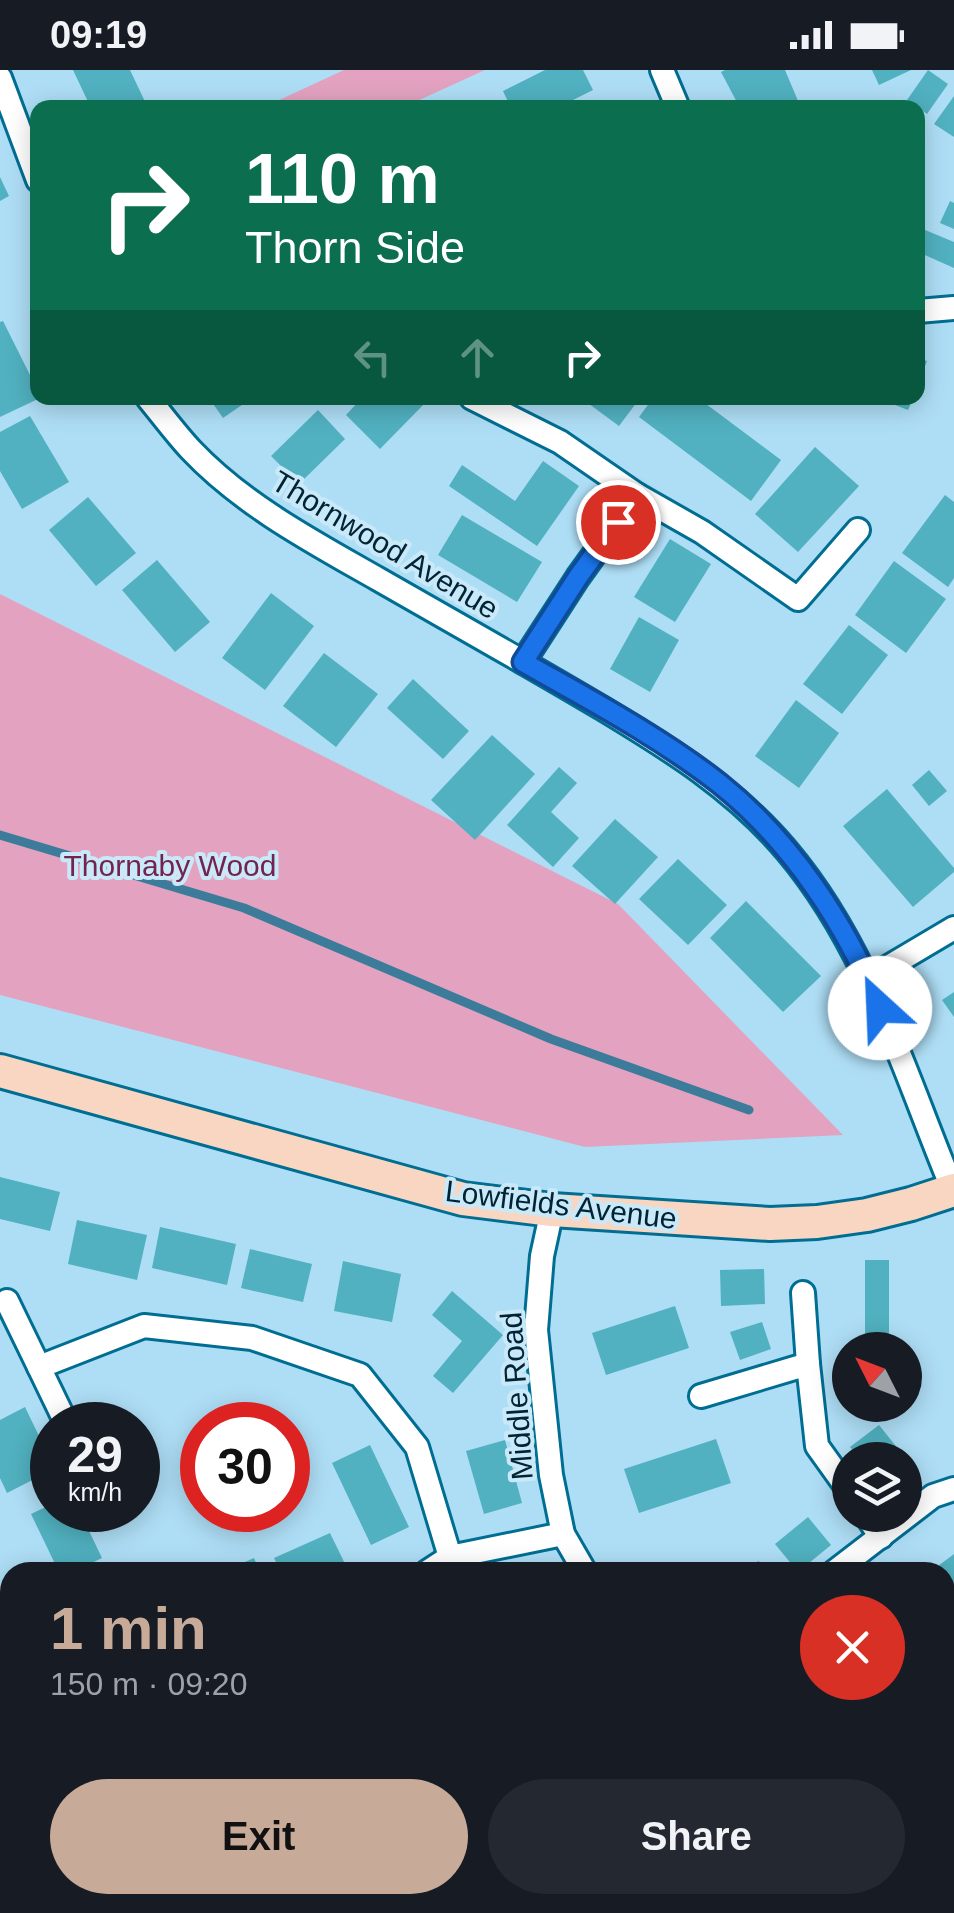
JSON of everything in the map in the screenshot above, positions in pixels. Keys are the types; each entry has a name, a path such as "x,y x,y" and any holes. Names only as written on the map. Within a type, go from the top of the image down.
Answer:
{"street":[{"path":"662,70 675,100"},
{"path":"0,78 30,159"},
{"path":"925,310 954,308"},
{"name":"Thornwood Avenue","path":"154,405 192,450 248,498 300,534 686,759 753,814 802,871 868,979 953,1190"},
{"path":"486,405 560,442 637,495 702,532 798,599 858,530"},
{"path":"523,662 637,495"},
{"path":"868,979 954,928"},
{"name":"Lowfields Avenue","path":"0,1072 463,1199 552,1210 770,1224 866,1215 953,1190"},
{"name":"Middle Road","path":"552,1210 542,1256 536,1330 551,1475 563,1534 579,1562"},
{"path":"804,1293 817,1446 832,1467"},
{"path":"7,1301 56,1402"},
{"path":"39,1367 144,1326 252,1338 360,1375 418,1447 450,1557"},
{"path":"701,1396 808,1364"},
{"path":"847,1562 933,1496 954,1488"},
{"path":"878,1532 881,1536"},
{"path":"442,1562 450,1557 563,1534"}],"green space":[{"path":"344,70 485,70 419,100 279,100"},
{"name":"Thornaby Wood","path":"0,594 618,904 843,1135 585,1147 0,995"}],"building":[{"path":"73,70 130,70 144,100 87,100"},
{"path":"545,70 583,70 593,90 573,100 507,100 503,91"},
{"path":"785,70 798,100 736,100 721,72"},
{"path":"872,70 911,70 879,85"},
{"path":"928,70 948,84 927,114 925,100 907,100"},
{"path":"954,96 954,137 934,124"},
{"path":"0,177 9,196 0,201"},
{"path":"950,201 954,203 954,229 940,223"},
{"path":"925,230 954,242 954,268 925,255"},
{"path":"3,321 30,375 30,403 0,417"},
{"path":"214,405 242,405 223,418"},
{"path":"355,405 423,405 380,449 346,415"},
{"path":"590,405 635,405 619,426"},
{"path":"648,405 707,405 781,460 751,501 639,417"},
{"path":"318,410 345,439 299,484 271,456"},
{"path":"30,416 69,482 22,509 0,471 0,432"},
{"path":"815,447 859,486 798,552 755,514"},
{"path":"543,461 579,486 537,546 449,486 462,465 515,501"},
{"path":"945,495 954,502 954,578 948,587 902,553"},
{"path":"88,497 136,553 96,586 49,530"},
{"path":"462,515 542,562 517,602 438,555"},
{"path":"670,539 711,564 675,622 634,597"},
{"path":"157,560 210,622 175,652 122,590"},
{"path":"894,561 946,599 906,653 855,615"},
{"path":"271,593 314,626 265,690 222,658"},
{"path":"639,617 679,640 650,692 610,669"},
{"path":"849,625 888,655 842,714 803,684"},
{"path":"324,653 378,694 336,747 283,706"},
{"path":"413,679 469,731 443,759 387,708"},
{"path":"796,700 839,733 799,788 755,756"},
{"path":"492,735 535,774 475,840 431,800"},
{"path":"559,767 577,783 551,812 579,838 553,867 507,825"},
{"path":"929,770 947,791 929,806 912,785"},
{"path":"887,789 954,868 913,907 843,826"},
{"path":"615,819 658,857 615,904 572,866"},
{"path":"678,859 727,905 688,945 639,899"},
{"path":"746,901 821,976 783,1012 710,938"},
{"path":"954,992 954,1017 942,1000"},
{"path":"0,1177 60,1192 50,1231 0,1219"},
{"path":"77,1220 147,1235 137,1280 68,1264"},
{"path":"160,1227 236,1244 227,1285 152,1268"},
{"path":"250,1249 312,1264 303,1302 241,1288"},
{"path":"865,1260 889,1260 889,1332 865,1332"},
{"path":"343,1261 401,1274 392,1322 334,1311"},
{"path":"764,1269 765,1304 721,1306 720,1270"},
{"path":"452,1291 503,1335 453,1393 433,1376 462,1341 432,1315"},
{"path":"675,1306 689,1348 606,1375 592,1333"},
{"path":"762,1322 771,1349 740,1360 730,1332"},
{"path":"25,1407 30,1417 30,1481 7,1493 0,1478 0,1420"},
{"path":"879,1425 893,1442 857,1442"},
{"path":"716,1439 731,1483 639,1513 624,1469"},
{"path":"505,1440 522,1503 484,1514 466,1451"},
{"path":"370,1445 409,1527 371,1545 332,1463"},
{"path":"808,1517 831,1545 810,1562 790,1562 775,1544"},
{"path":"40,1532 90,1532 102,1558 94,1562 54,1562"},
{"path":"330,1533 344,1562 276,1562 274,1558"}],"waterway":[{"path":"0,835 244,908 551,1039 749,1110"}],"route":[{"path":"618,522 523,662 686,759 753,814 789,853 823,902 868,979 880,1008"}]}
